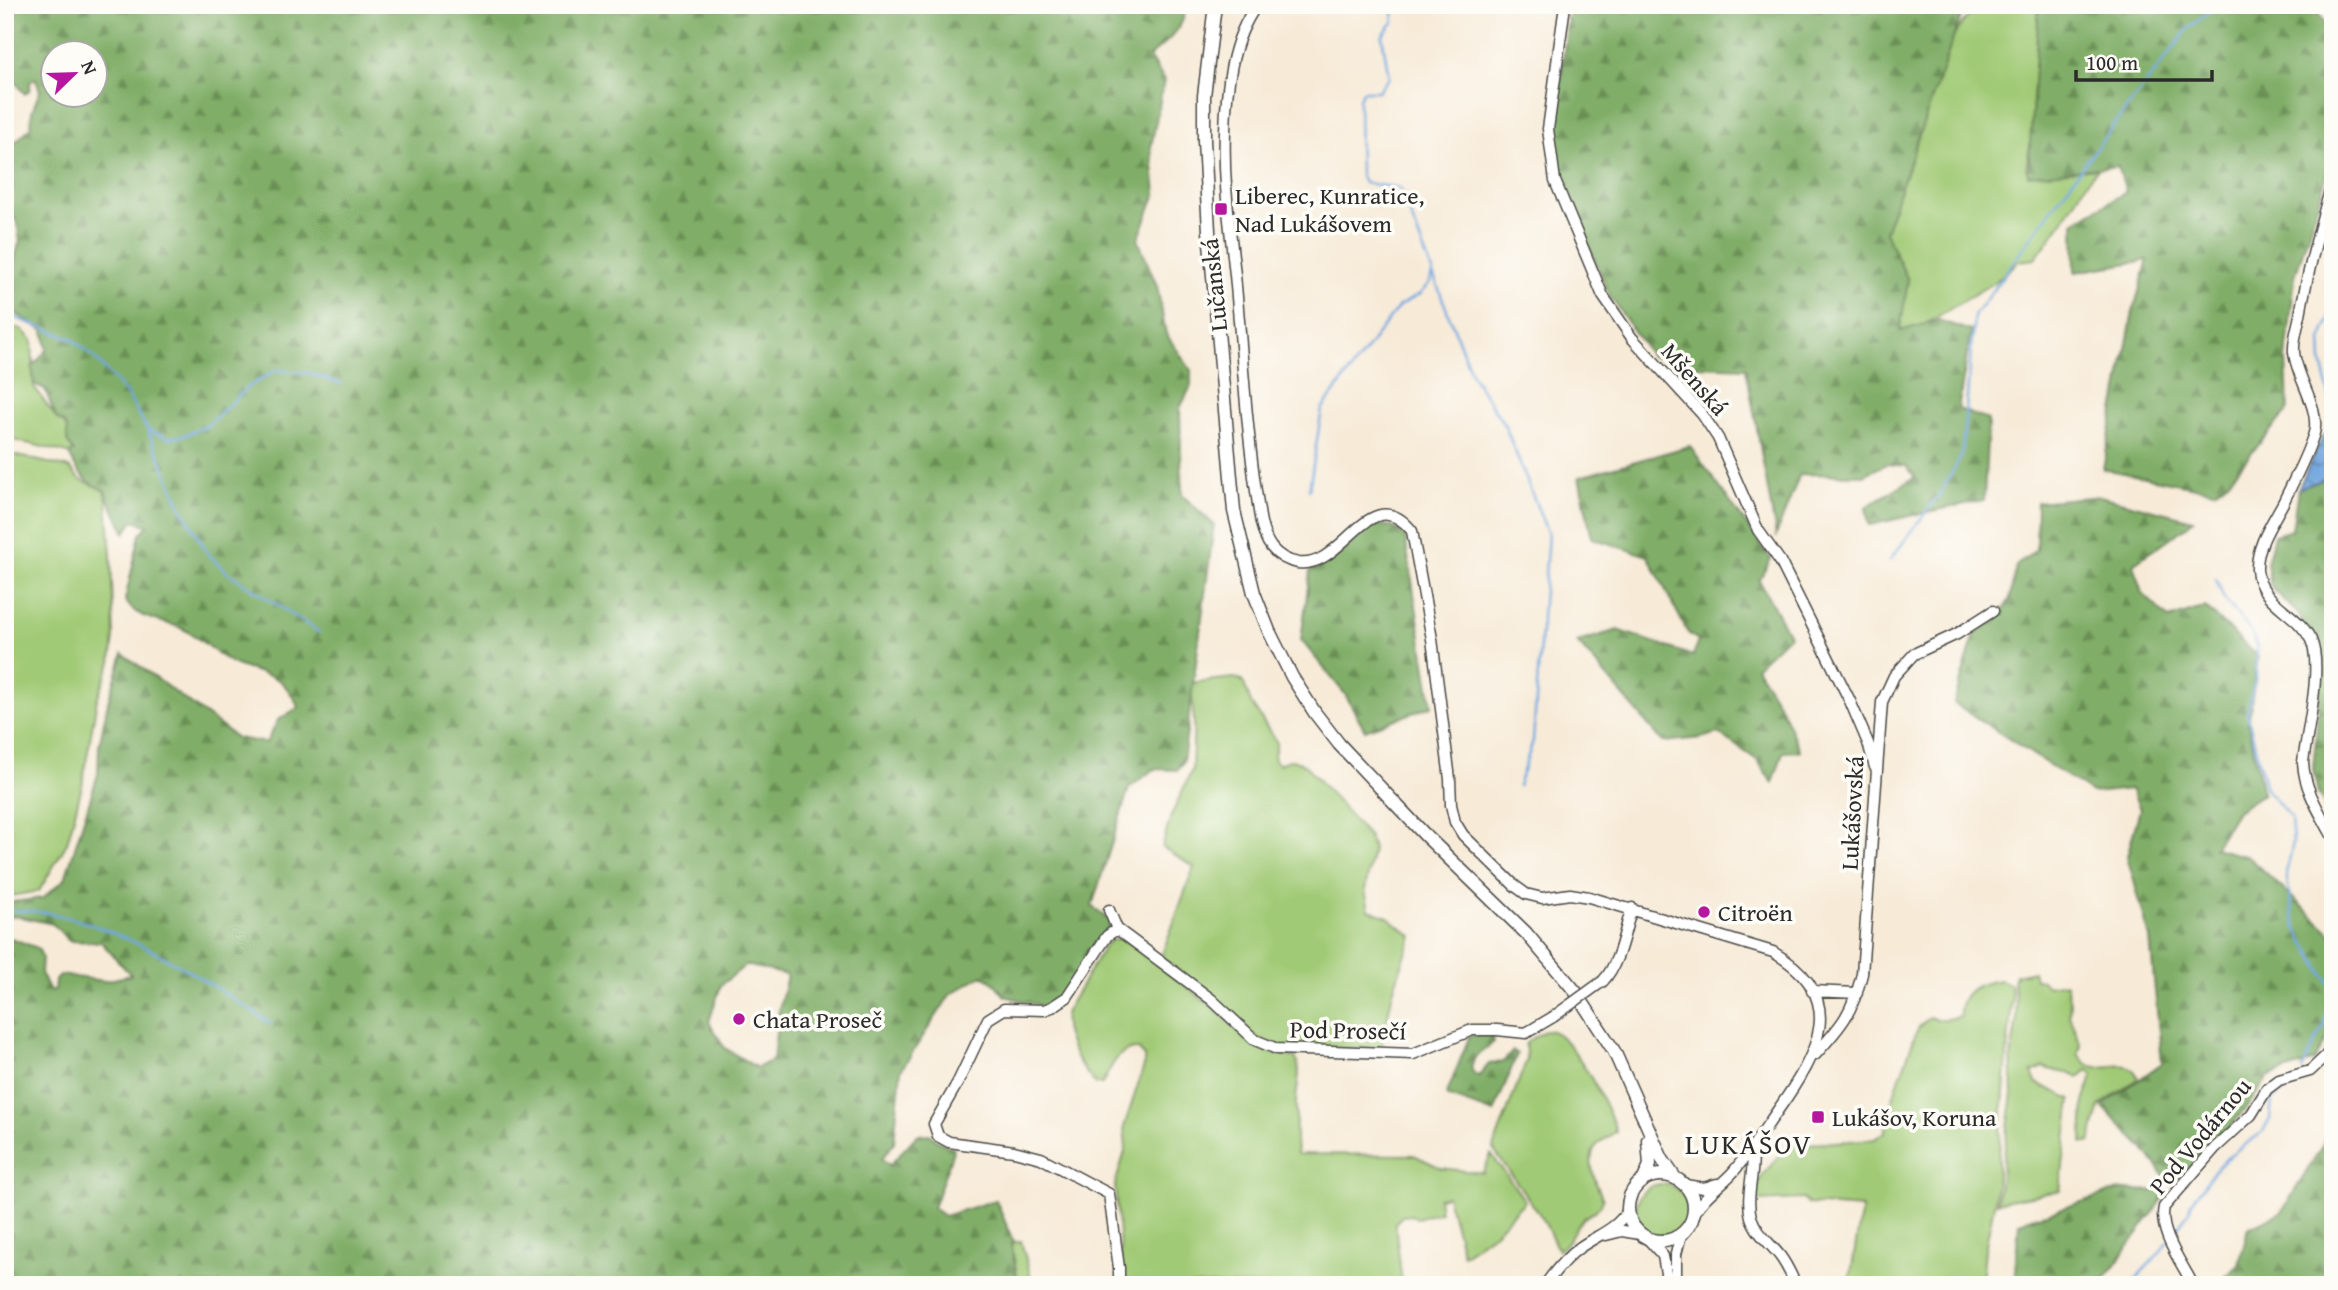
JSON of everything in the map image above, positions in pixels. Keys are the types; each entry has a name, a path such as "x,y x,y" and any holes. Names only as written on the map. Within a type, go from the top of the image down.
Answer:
{"main road":[{"path":"1215,5 1204,96 1209,231 1234,511 1259,606 1293,677 1315,713 1339,744 1424,834 1526,933 1576,991 1614,1051 1642,1112 1665,1165 1693,1198 1694,1214 1688,1230 1666,1242 1645,1237 1631,1224 1628,1210 1632,1192 1644,1180 1649,1170 1651,1154 1642,1112"},
{"path":"1644,1180 1660,1175 1680,1181"}],"street":[{"name":"Lučanská","path":"1257,5 1240,34 1233,65 1227,101 1225,173 1249,438 1262,523 1270,545 1285,559 1303,563 1322,559 1359,526 1376,516 1392,514 1404,520 1412,531 1416,544 1455,822 1464,835 1515,886 1535,896 1542,898 1570,894 1632,908"},
{"name":"Mšenská","path":"1564,5 1548,129 1555,181 1603,296 1632,338 1702,414 1718,438 1758,530 1780,561 1850,701 1875,767"},
{"path":"2333,180 2306,278 2294,350 2298,374 2316,420 2314,432 2265,536 2258,555 2257,568 2259,581 2269,598 2304,630 2312,642 2315,664 2304,775 2308,789 2333,837"},
{"name":"Lukášovská","path":"1811,1060 1839,1028 1854,1004 1862,974 1875,767 1882,702 1894,676 1914,654 1957,634 1993,611"},
{"path":"1632,908 1773,952 1798,969 1812,991 1819,1011 1817,1044 1811,1060 1752,1147 1704,1199 1694,1214"},
{"name":"Pod Prosečí","path":"1117,929 1211,999 1255,1041 1277,1049 1413,1054 1472,1030 1526,1033 1534,1031 1609,974 1632,908"},
{"path":"1109,910 1117,929 1107,936 1068,997 1044,1010 1004,1009 988,1019 934,1125 939,1136 948,1142 1014,1151 1041,1158 1109,1194 1119,1285"},
{"path":"1812,991 1857,993"},
{"name":"Pod Vodárnou","path":"2193,1285 2166,1231 2162,1216 2164,1206 2215,1147 2251,1115 2267,1089 2279,1080 2310,1071 2326,1056 2333,1044"},
{"path":"1752,1147 1754,1159 1749,1207 1751,1219 1788,1268 1796,1285"},
{"path":"1680,1181 1704,1188 1723,1181"},
{"path":"1545,1285 1557,1268 1572,1254 1617,1225 1628,1210"},
{"path":"1597,1238 1622,1231 1645,1237 1663,1256 1668,1285"},
{"path":"1676,1285 1676,1254 1681,1236"}],"green space":[{"path":"5,5 1186,5 1178,28 1149,57 1164,80 1151,147 1156,193 1138,240 1157,286 1166,334 1191,370 1191,386 1180,408 1182,495 1214,525 1183,762 1177,770 1154,769 1129,788 1092,906 1111,922 1065,995 1045,1007 1005,996 995,984 982,975 950,995 901,1070 894,1142 882,1159 890,1165 917,1135 930,1134 937,1141 954,1148 933,1208 944,1216 996,1200 1013,1241 1011,1244 1018,1285 5,1285 5,936 38,948 42,957 41,973 49,990 54,990 55,980 60,975 105,981 131,975 101,942 69,941 53,924 16,916 5,918 5,903 43,898 65,879 98,774 99,746 108,702 123,654 237,738 266,743 278,720 299,707 280,681 234,664 181,628 136,612 125,600 140,534 148,525 133,521 125,533 104,490 92,484 78,471 69,453 74,452 67,441 64,423 56,418 45,389 34,384 32,367 47,350 44,331 5,307 5,278 9,275 20,241 17,221 5,211 5,152 31,127 32,111 38,96 38,108 108,108 108,38 38,38 38,85 36,79 31,80 29,91 25,94 5,70","holes":["746,965 787,975 778,1015 773,1060 757,1068 725,1048 709,1022 721,985"]},
{"path":"1569,5 1965,5 1885,232 1908,280 1900,331 1938,320 1971,331 1958,409 1988,420 1984,500 1869,525 1866,507 1915,477 1906,466 1886,464 1864,475 1800,474 1776,535 1746,368 1699,366 1651,356 1610,296 1560,178 1555,136"},
{"path":"1978,5 2040,5 2039,91 2026,169 2115,151 2091,176 2035,259 2019,261 1996,281 1899,340 1874,208 1941,55"},
{"path":"2039,5 2315,5 2316,11 2333,33 2333,155 2295,276 2286,358 2288,410 2229,480 2215,491 2103,469 2133,312 2148,260 2075,272 2074,222 2126,192 2118,166 2028,175"},
{"path":"5,326 21,329 32,340 34,387 57,419 64,423 67,441 74,452 72,454 5,438"},
{"path":"1690,446 1771,559 1759,580 1789,635 1756,667 1781,708 1800,751 1783,752 1773,783 1757,760 1718,733 1701,738 1663,742 1577,642 1618,630 1693,656 1698,640 1688,633 1648,556 1592,538 1579,477"},
{"path":"5,453 70,468 79,479 104,490 111,555 114,637 111,663 97,699 82,786 67,843 39,891 5,897"},
{"path":"2324,479 2333,481 2333,819 2318,794 2313,769 2322,671 2315,641 2298,614 2271,587 2267,563 2274,535 2292,530 2298,489"},
{"path":"2100,496 2193,520 2133,564 2142,593 2169,619 2205,607 2258,657 2248,723 2263,794 2237,811 2214,848 2248,857 2333,935 2333,1028 2315,1061 2269,1076 2245,1110 2220,1138 2171,1185 2143,1148 2102,1106 2162,1063 2150,938 2127,856 2140,809 2131,789 2092,793 1954,703 1975,634 1999,618 2010,598 2016,566 2036,550 2037,502"},
{"path":"1377,525 1392,527 1405,537 1432,706 1365,730 1345,694 1301,640 1310,571 1333,560 1366,529"},
{"path":"1234,678 1244,684 1251,703 1277,743 1275,760 1279,764 1289,760 1306,766 1369,837 1373,849 1365,890 1369,910 1388,917 1412,936 1393,991 1381,1048 1287,1049 1256,1037 1163,958 1162,954 1194,867 1162,847 1171,816 1192,770 1194,720 1191,686 1197,682"},
{"path":"1121,938 1211,1005 1253,1045 1267,1052 1295,1057 1299,1073 1296,1102 1297,1154 1414,1155 1441,1168 1483,1173 1491,1154 1525,1201 1496,1231 1463,1255 1447,1196 1438,1198 1440,1212 1417,1218 1412,1215 1402,1216 1395,1223 1401,1281 1382,1285 1123,1285 1115,1185 1126,1148 1124,1127 1144,1066 1144,1056 1138,1049 1125,1052 1116,1060 1102,1084 1096,1084 1072,1050 1065,1029 1066,1011 1105,945"},
{"path":"2033,971 2035,979 2042,980 2047,986 2066,984 2070,1002 2069,1015 2081,1045 2078,1054 2084,1061 2097,1067 2125,1066 2135,1072 2138,1079 2100,1105 2090,1143 2082,1143 2084,1102 2093,1074 2087,1070 2079,1077 2044,1067 2032,1072 2036,1083 2071,1099 2060,1191 1997,1202 2013,1094 2011,1057 2017,1018 2014,981 2016,975"},
{"path":"2001,980 2011,985 2012,996 1995,1200 1985,1249 1982,1285 1849,1285 1862,1208 1808,1204 1803,1199 1756,1201 1758,1183 1786,1149 1793,1145 1875,1139 1885,1132 1893,1097 1918,1027 1930,1017 1936,1020 1960,1017 1960,1008 1971,990 1984,983"},
{"path":"1546,1030 1556,1033 1577,1055 1597,1089 1616,1131 1593,1151 1593,1172 1603,1200 1598,1208 1579,1223 1558,1250 1543,1219 1493,1149 1527,1059 1525,1045"},
{"path":"1470,1035 1493,1035 1494,1042 1475,1057 1471,1068 1474,1074 1479,1076 1489,1064 1503,1062 1513,1051 1517,1054 1494,1113 1446,1096"},
{"path":"2333,1121 2333,1285 2216,1285 2239,1265 2248,1228 2282,1212 2322,1146"},
{"path":"1662,1184 1672,1186 1680,1192 1686,1200 1686,1220 1680,1228 1672,1234 1662,1236 1652,1234 1644,1228 1638,1220 1636,1210 1638,1200 1644,1192 1652,1186"},
{"path":"2119,1190 2169,1191 2100,1285 2014,1285 2019,1222"},
{"path":"1021,1241 1033,1285 1019,1285 1011,1243"}],"water":[{"path":"2333,434 2333,458 2324,479 2298,489 2324,435"}],"waterway":[{"path":"1392,5 1394,21 1382,36 1389,77 1378,91 1363,91 1359,99 1360,175 1364,183 1400,188 1471,373 1505,426 1548,534 1533,741 1518,786"},
{"path":"1890,560 1941,492 1962,455 1974,316 2088,159 2189,28 2218,5"},
{"path":"1309,490 1322,409 1399,306 1420,294 1430,282 1433,270"},
{"path":"2333,311 2321,340 2322,361 2333,413"},
{"path":"5,314 72,339 93,356 126,393 148,430 169,438 207,426 248,387 276,370 309,373 341,384"},
{"path":"148,431 183,511 209,555 227,572 319,632"},
{"path":"2216,579 2224,599 2251,631 2257,646 2256,676 2247,713 2266,789 2291,818 2293,843 2286,873 2295,926 2331,987 2324,1025 2302,1070"},
{"path":"5,911 38,912 73,919 109,931 179,965 271,1024"},
{"path":"2173,1234 2214,1171 2230,1155 2263,1132 2270,1119 2272,1100 2297,1081"},
{"path":"2131,1285 2167,1242"}],"place":[{"name":"Liberec, Kunratice, Nad Lukášovem","path":"1221,209"},
{"name":"Citroën","path":"1704,912"},
{"name":"Chata Proseč","path":"739,1019"},
{"name":"Lukášov, Koruna","path":"1818,1117"}],"district":[{"name":"LUKÁŠOV","path":"1749,1143"}]}
